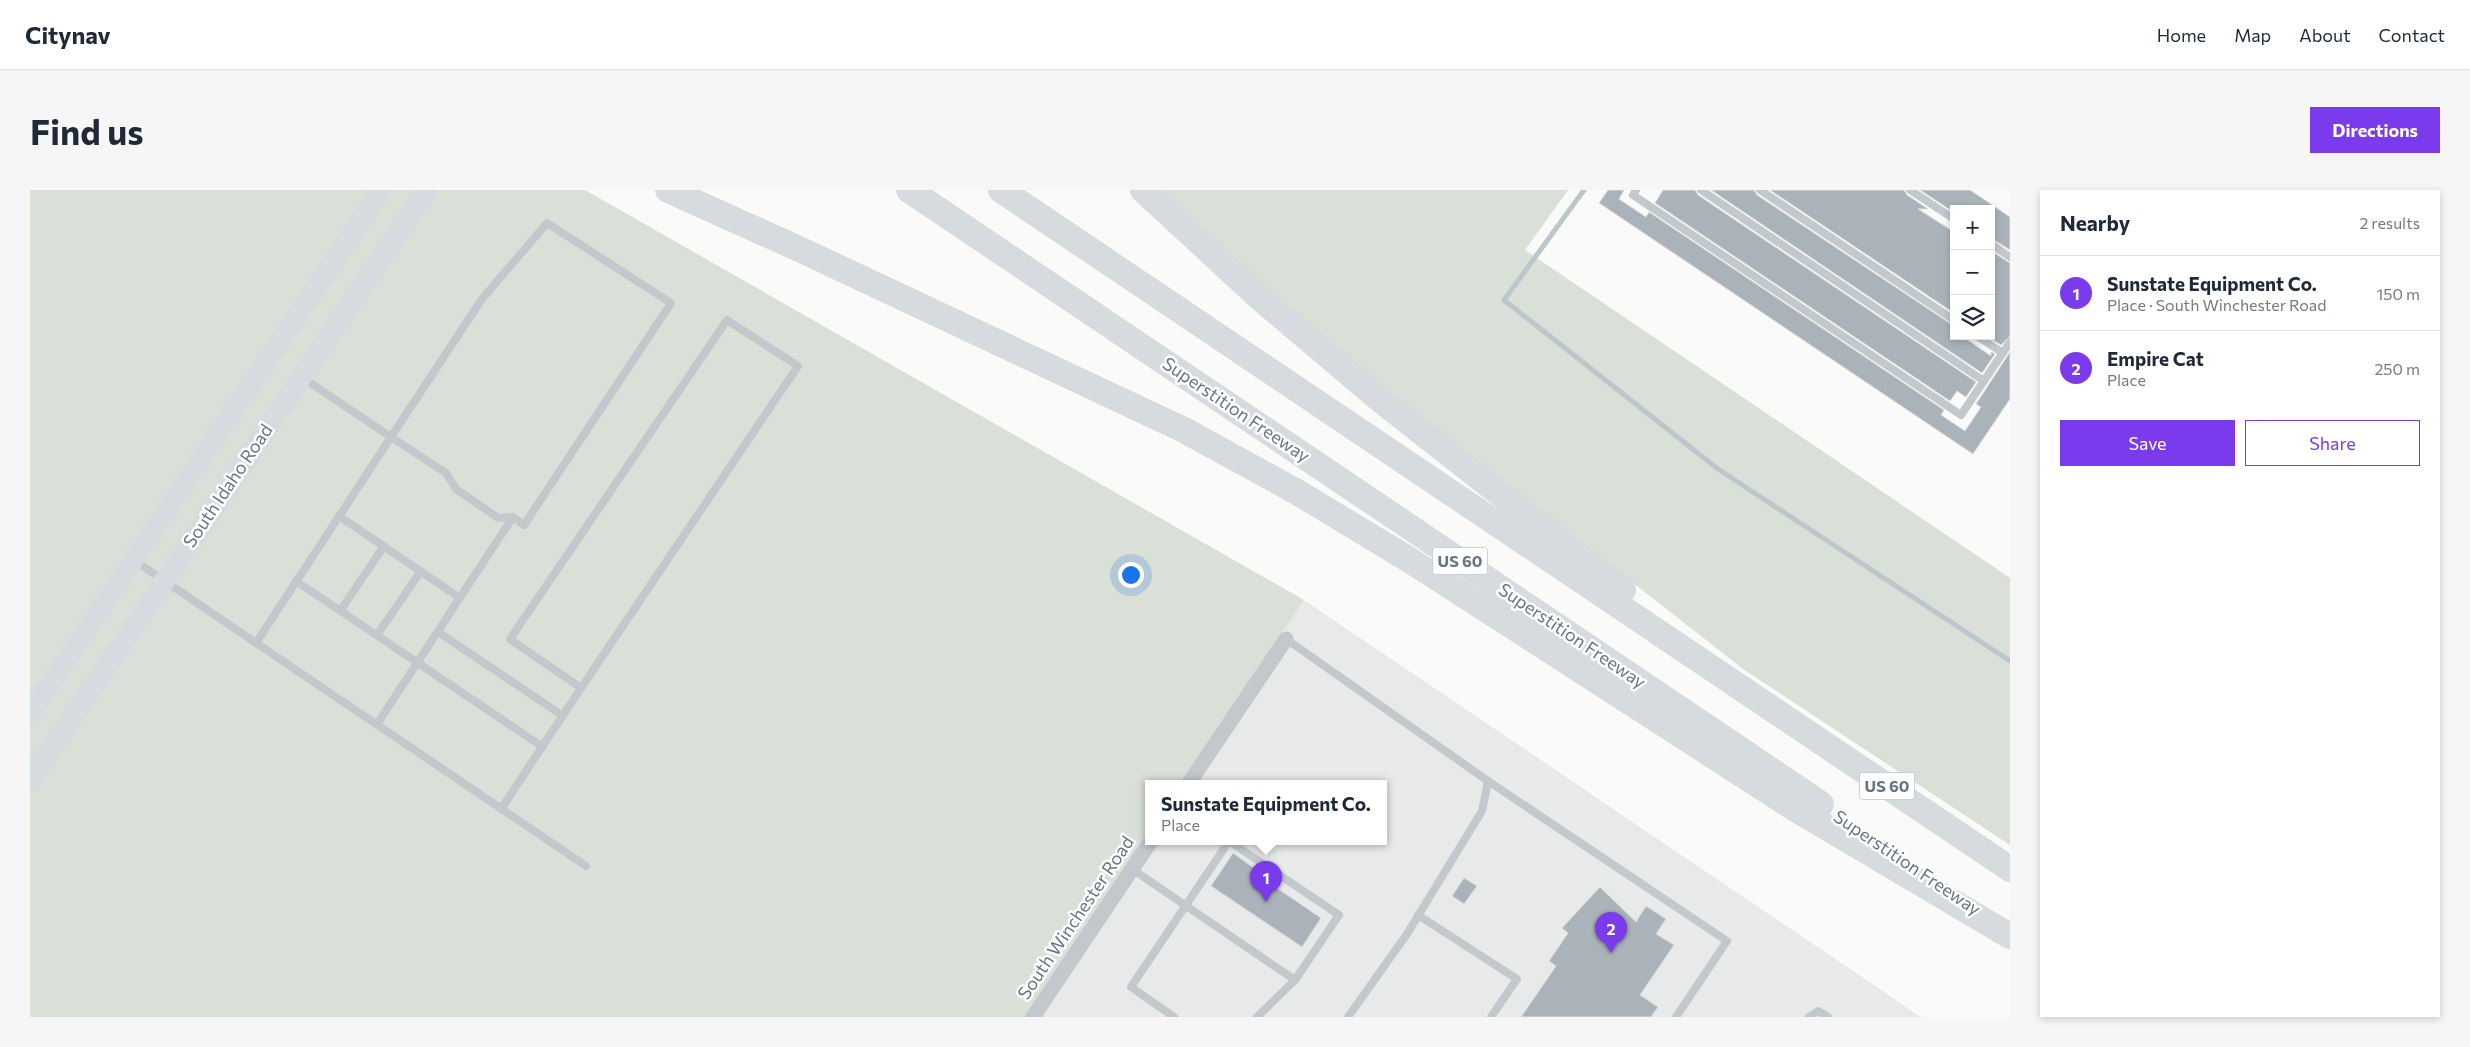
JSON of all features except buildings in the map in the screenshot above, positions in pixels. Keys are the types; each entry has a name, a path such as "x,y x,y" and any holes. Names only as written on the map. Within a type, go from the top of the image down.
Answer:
{"highway":[{"path":"668,190 797,248 1184,430 1297,492 1408,559 1794,808 2010,934"},
{"name":"Superstition Freeway","path":"909,190 2010,934"},
{"name":"US 60","path":"1001,190 2010,869"},
{"path":"1142,190 1260,298 1383,402 1642,605 1763,704"}],"main road":[{"name":"South Idaho Road","path":"30,714 225,426 381,190"},
{"name":"South Idaho Road","path":"30,781 427,190"}],"street":[{"path":"1191,780 1286,639"},
{"name":"South Winchester Road","path":"1036,1016 1148,845"}],"lane":[{"path":"1636,190 1633,195 1961,416 2010,342"},
{"path":"1701,190 1984,380"},
{"path":"1760,190 1950,317"},
{"path":"1910,190 1950,216"},
{"path":"256,643 296,581 339,516 391,437 482,299 547,223 671,303 524,525 513,517 498,518 456,489 446,473 391,437 302,377"},
{"path":"1995,247 2010,257"},
{"path":"501,808 798,366 727,320 510,640 581,688"},
{"path":"1983,340 2003,353"},
{"path":"339,516 460,598"},
{"path":"377,724 513,517"},
{"path":"340,611 384,546"},
{"path":"133,560 586,866"},
{"path":"377,635 421,571"},
{"path":"296,581 543,746"},
{"path":"438,632 563,716"},
{"path":"1286,639 1488,781 1727,942 1676,1017"},
{"path":"1348,1017 1407,934 1482,811 1488,781"},
{"path":"1174,1017 1130,987 1226,845"},
{"path":"1235,845 1339,915 1295,980 1257,1017"},
{"path":"1132,868 1295,980"},
{"path":"1418,914 1517,979 1491,1017"},
{"path":"1809,1017 1818,1011 1828,1017"}],"shaded area":[{"path":"30,190 585,190 1304,600 1185,780 1145,780 1145,840 1027,1017 30,1017"},
{"path":"1157,190 1568,190 1525,250 2010,578 2010,845 1743,669 1315,333"},
{"path":"1304,600 1921,1017 1030,1017 1145,845 1387,845 1387,780 1186,780"}],"waterway":[{"path":"1584,190 1504,300 1718,469 2010,661"}],"place":[{"name":"Sunstate Equipment Co.","path":"1266,902"},
{"name":"Empire Cat","path":"1611,953"}]}
